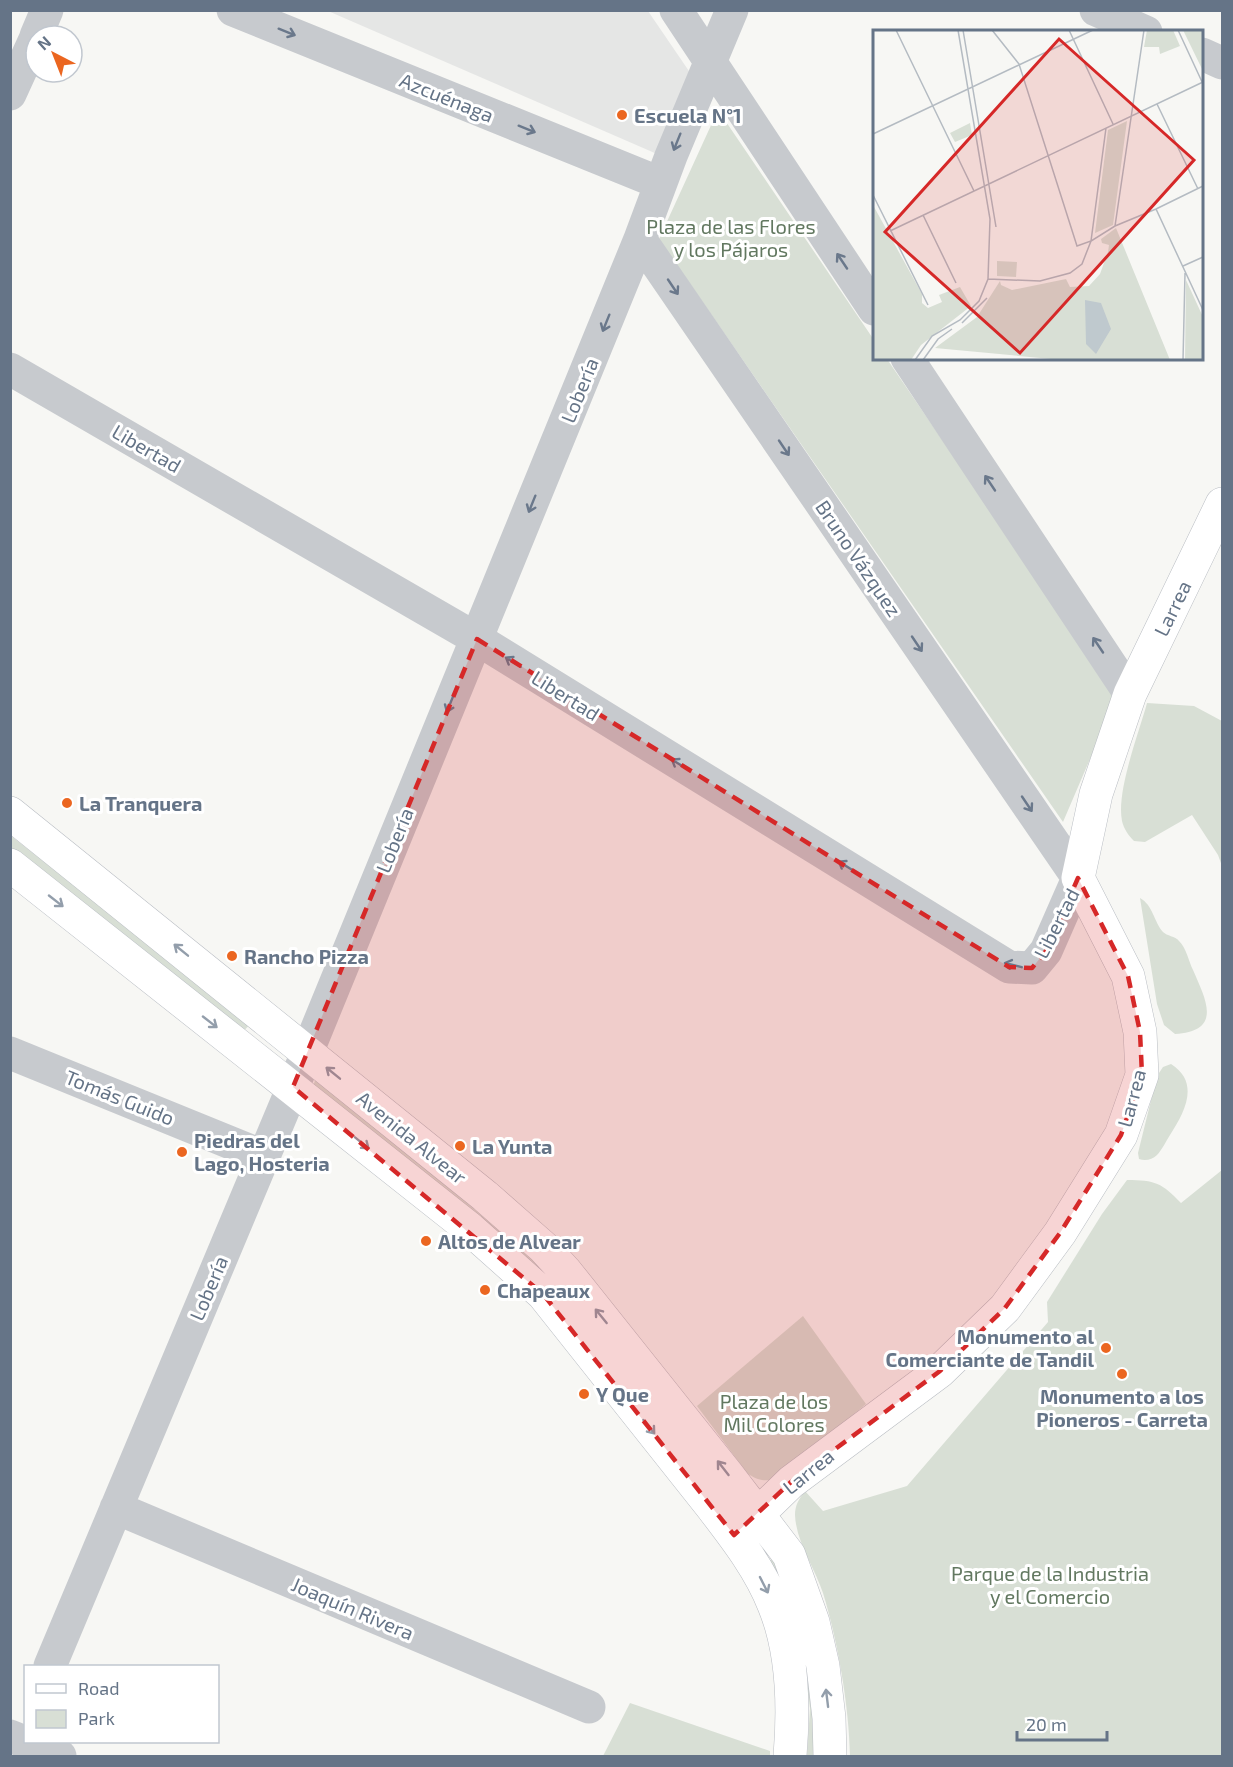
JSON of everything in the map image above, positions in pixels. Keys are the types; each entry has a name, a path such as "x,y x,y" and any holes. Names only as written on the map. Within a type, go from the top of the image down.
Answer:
{"main road":[{"name":"Larrea","path":"734,1535 791,1482 940,1371 1005,1308 1060,1233 1121,1136 1142,1075 1140,1032 1128,976 1078,878 1096,794 1130,694 1222,504"},
{"name":"Avenida Alvear","path":"10,813 485,1196 543,1247 566,1272 789,1555 813,1622 829,1718 830,1756"},
{"name":"Avenida Alvear","path":"10,865 470,1229 543,1294 734,1535 775,1605 787,1650 790,1689 790,1756"}],"street":[{"path":"41,24 47,10"},
{"name":"Azcuénaga","path":"233,10 660,183"},
{"path":"676,10 873,307"},
{"name":"Lobería","path":"50,1665 293,1088 732,10"},
{"path":"1096,10 1141,30"},
{"path":"1203,54 1222,63"},
{"path":"10,94 24,63"},
{"name":"Bruno Vázquez","path":"640,239 1078,878"},
{"path":"908,360 1130,694"},
{"name":"Libertad","path":"10,369 477,639 1009,967 1032,968 1046,951 1078,878"},
{"name":"Tomás Guido","path":"10,1053 263,1156"},
{"name":"Joaquín Rivera","path":"116,1508 589,1707"},
{"path":"37,1743 60,1756"}],"highlighted area":[{"path":"477,639 1009,967 1032,968 1046,951 1078,878 1128,976 1140,1032 1142,1075 1121,1135 1060,1233 1005,1308 940,1371 791,1482 734,1535 543,1294 293,1087"}],"shaded area":[{"name":"Escuela N°1","path":"328,11 648,11 693,77 657,154"}],"green space":[{"name":"Plaza de las Flores y los Pájaros","path":"718,110 873,339 873,360 888,360 1117,696 1063,822 659,239"},
{"path":"1147,703 1194,706 1222,721 1222,866 1218,855 1192,815 1145,842 1134,841 1124,827 1121,809 1122,794"},
{"path":"10,835 250,1024 243,1032 11,849"},
{"path":"1140,898 1151,909 1163,932 1181,944 1202,992 1207,1012 1205,1020 1200,1027 1190,1032 1175,1034 1164,1025 1157,1004"},
{"path":"1171,1064 1180,1072 1188,1089 1184,1108 1159,1153 1151,1159 1139,1159 1138,1153 1157,1076 1163,1067"},
{"path":"316,1078 550,1272 565,1300 313,1086"},
{"name":"Parque de la Industria y el Comercio","path":"1222,1170 1222,1756 850,1756 845,1695 833,1632 820,1584 802,1545 796,1525 796,1508 801,1497 805,1491 823,1511 907,1486 1048,1322 1047,1302 1102,1214 1127,1180 1157,1184 1181,1203"},
{"name":"Plaza de los Mil Colores","path":"803,1316 866,1404 778,1478 758,1479 747,1473 697,1406"},
{"path":"773,1559 795,1600 810,1653 816,1756 807,1756 810,1708 801,1646 766,1562"},
{"path":"630,1703 770,1751 770,1756 603,1756"}],"place":[{"name":"Escuela N°1","path":"622,115"},
{"name":"La Tranquera","path":"67,803"},
{"name":"Rancho Pizza","path":"232,956"},
{"name":"La Yunta","path":"460,1146"},
{"name":"Piedras del Lago, Hosteria","path":"182,1152"},
{"name":"Altos de Alvear","path":"426,1241"},
{"name":"Chapeaux","path":"485,1290"},
{"name":"Monumento al Comerciante de Tandil","path":"1106,1348"},
{"name":"Monumento a los Pioneros - Carreta","path":"1122,1374"},
{"name":"Y Que","path":"584,1394"}]}
